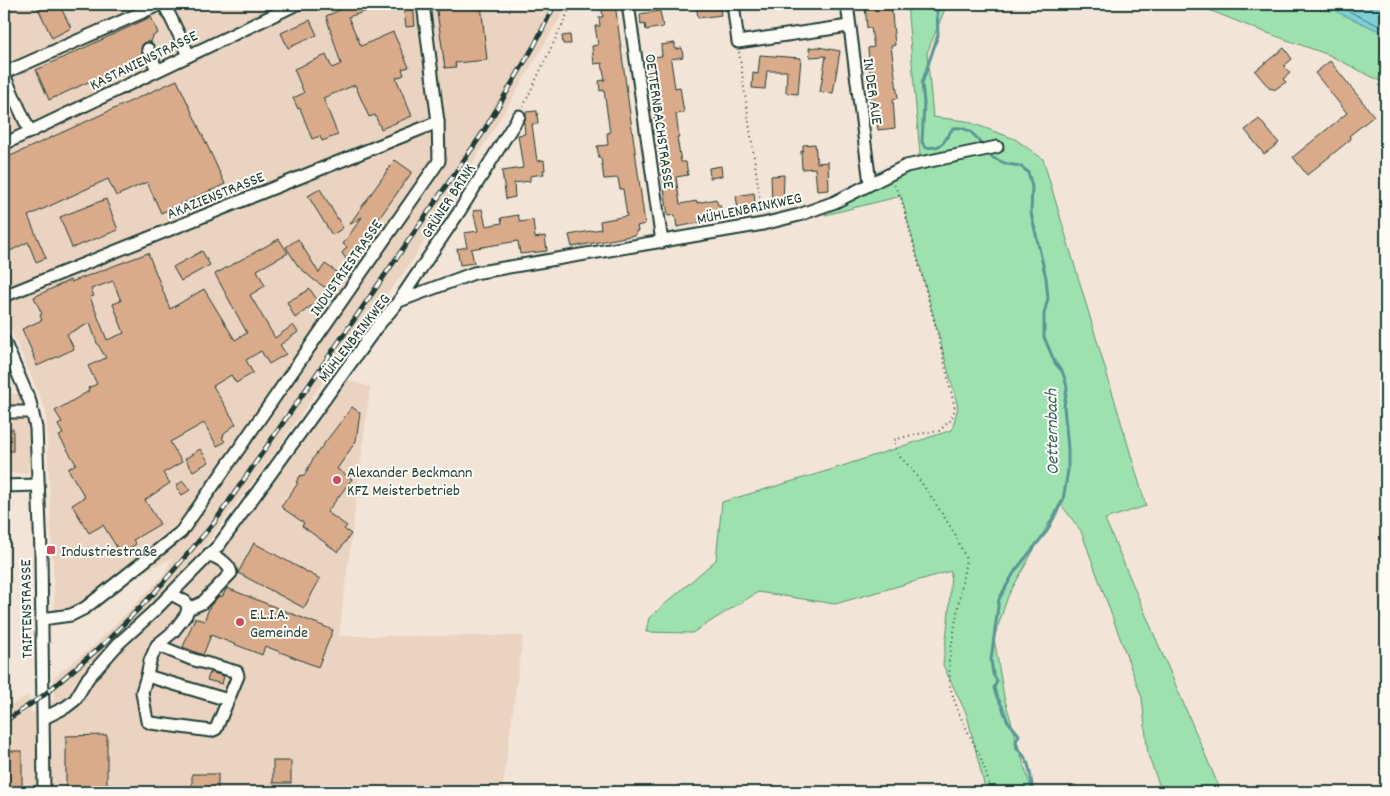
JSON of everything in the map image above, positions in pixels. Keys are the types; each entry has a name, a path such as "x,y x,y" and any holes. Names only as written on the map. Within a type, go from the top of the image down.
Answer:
{"street":[{"path":"30,132 4,74 162,4 189,54"},
{"name":"KASTANIENSTRASSE","path":"4,144 297,4"},
{"name":"INDUSTRIESTRASSE","path":"42,619 71,615 85,608 181,532 439,161 438,122 423,4"},
{"name":"OETTERNBACHSTRASSE","path":"628,4 662,242"},
{"path":"733,4 738,42 849,26"},
{"name":"IN DER AUE","path":"847,4 870,183"},
{"path":"148,49 157,70"},
{"name":"GRÜNER BRINK","path":"399,301 459,212 519,116"},
{"name":"AKAZIENSTRASSE","path":"4,296 438,122"},
{"name":"MÜHLENBRINKWEG","path":"44,718 66,707 74,700 88,678 119,643 219,545 376,328 399,301 474,273 763,224 835,202 906,166 978,150 997,148"},
{"name":"TRIFTENSTRASSE","path":"4,341 27,393 36,428 42,619 44,792"},
{"path":"4,412 32,412"},
{"path":"4,486 38,485"},
{"path":"188,609 202,603 231,573 230,568 224,562 209,554"},
{"path":"157,645 191,659 237,672 238,676 216,729 211,731 150,723 147,721 142,692 150,661 157,645 173,632 186,615 188,609 186,602 171,594"},
{"path":"147,676 228,700"}],"path":[{"path":"519,116 572,4"},
{"path":"738,42 763,224"},
{"path":"888,174 902,198 939,339 955,409 951,420 938,431 894,440 898,455 911,468 932,498 955,534 966,559 949,661 950,687 959,714 981,758 992,792"}],"shaded area":[{"path":"4,4 543,4 539,19 547,4 568,4 505,111 410,264 336,362 274,454 197,556 92,667 63,692 108,659 202,560 342,378 370,387 339,636 523,636 502,792 4,792 4,709 29,695 31,714 54,700 53,678 97,643 165,574 172,558 55,615 46,411 4,313"},
{"path":"4,394 22,394 31,426 29,473 4,473"}],"green space":[{"path":"907,4 947,4 927,53 933,117 966,121 1015,139 1043,159 1146,506 1105,519 1221,792 1162,792 1148,755 1142,698 1081,531 1060,503 1008,596 994,638 1004,697 1032,792 986,792 967,715 943,665 951,571 835,604 758,592 692,633 646,632 649,618 716,560 722,502 827,471 952,430 958,407 901,196 825,215 831,205 891,179 920,154"},
{"path":"1194,4 1386,4 1386,84 1329,55"}],"water":[{"path":"1298,4 1334,4 1333,11 1314,9"},
{"path":"1341,4 1386,4 1386,34 1337,12"}],"building":[{"path":"36,4 59,4 71,28 52,38"},
{"path":"354,4 382,4 383,6 348,17 361,46 393,32 409,67 402,69 404,75 396,78 412,116 381,129 375,115 369,117 355,85 323,98 338,135 322,141 320,136 312,139 300,108 298,109 293,98 304,93 294,69 326,55 332,68 341,64 326,16"},
{"path":"403,4 413,4 415,26 406,27"},
{"path":"436,4 481,4 487,60 455,63 456,67 445,68"},
{"path":"601,4 615,4 645,224 637,226 638,231 636,231 636,235 572,247 569,235 601,229 600,221 627,216 623,189 620,189 618,178 604,179 597,146 608,145 607,133 610,133 604,90 600,91 599,81 605,80 602,63 594,64 592,46 598,45 595,26 600,26 599,17 603,17"},
{"path":"696,4 719,4 721,15 698,18"},
{"path":"891,4 895,45 891,46 898,98 893,99 895,128 878,130 875,100 871,101 868,73 870,73 868,48 874,47 871,28 867,28 865,5"},
{"path":"660,11 663,27 646,30 645,24 641,25 640,14"},
{"path":"151,17 158,33 153,36 151,42 146,42 142,45 143,57 49,100 36,70"},
{"path":"310,20 317,35 288,48 281,33"},
{"path":"570,35 571,44 563,44 562,36"},
{"path":"675,43 675,49 682,48 683,57 671,59 675,88 680,87 684,113 676,114 679,137 677,137 681,162 686,162 688,175 676,177 680,204 716,199 718,205 720,205 723,218 677,227 675,215 668,216 646,58 662,56 661,45"},
{"path":"818,47 840,51 833,93 820,92 826,56 810,57 809,48"},
{"path":"1284,48 1292,59 1284,66 1290,73 1283,79 1286,82 1274,90 1270,89 1255,71"},
{"path":"760,55 801,58 798,94 786,93 787,71 767,71 765,89 752,88 753,73 758,74"},
{"path":"1330,61 1374,116 1349,136 1351,139 1307,175 1293,157 1347,113 1315,73"},
{"path":"177,80 225,184 161,213 147,182 116,196 108,179 28,216 46,258 36,262 28,242 4,254 4,159"},
{"path":"537,111 538,124 532,124 537,161 544,160 544,174 530,176 530,181 514,183 515,197 506,199 502,171 523,168 518,135 525,134 524,122 526,112"},
{"path":"1259,119 1279,143 1264,154 1245,130"},
{"path":"815,144 817,163 828,162 829,190 817,191 815,168 802,169 801,151 803,151 803,145"},
{"path":"395,160 412,172 348,262 342,253 347,247 343,244 362,217 349,225"},
{"path":"721,166 722,176 710,178 709,168"},
{"path":"784,175 783,204 772,204 771,176"},
{"path":"320,189 343,228 332,235 308,196"},
{"path":"754,193 755,203 751,203 751,214 739,216 736,196"},
{"path":"106,199 118,230 72,248 60,217"},
{"path":"482,209 486,226 502,223 501,218 518,215 520,222 533,220 535,238 545,236 547,251 520,254 518,241 471,249 474,263 460,265 457,249 467,247 464,233 478,231 473,211"},
{"path":"279,239 288,253 257,270 265,286 250,295 275,338 293,325 298,332 280,345 286,354 269,364 261,351 246,360 253,373 236,383 231,375 213,386 236,424 223,434 224,436 222,437 225,442 217,446 204,423 170,442 182,462 163,473 170,483 145,500 160,524 133,540 136,544 121,554 103,525 89,533 72,505 85,497 68,469 76,464 59,436 63,434 58,425 62,422 55,411 89,391 88,388 97,384 88,366 106,358 97,343 90,323 67,334 74,349 37,366 22,329 42,320 40,315 42,314 34,297 70,280 71,282 148,253 170,309 204,289 235,340 247,333 215,274","holes":["113,281 121,301 113,304 124,333 107,340 90,297 94,296 91,289"]},
{"path":"298,239 319,273 325,264 337,272 328,286 332,292 298,266 286,247"},
{"path":"202,251 210,265 181,281 173,267"},
{"path":"309,288 318,301 295,318 287,302"},
{"path":"352,407 360,413 356,441 337,469 352,479 327,512 347,526 344,529 351,534 338,552 302,526 304,523 281,507 298,483 296,482 301,475 304,476 314,457"},
{"path":"4,429 13,429 13,451 4,451"},
{"path":"200,449 209,462 193,471 185,459"},
{"path":"183,481 190,490 182,495 176,486"},
{"path":"254,543 320,579 304,608 238,573"},
{"path":"227,588 333,630 318,667 265,646 262,655 211,635 203,655 183,647 195,618 204,621 210,606 219,596 222,597"},
{"path":"210,672 224,676 222,684 207,680"},
{"path":"107,735 107,792 66,792 66,736"},
{"path":"4,751 22,751 22,792 4,792"},
{"path":"273,761 291,761 291,783 273,783"},
{"path":"192,774 218,774 218,792 192,792"}],"waterway":[{"name":"Oetternbach","path":"939,4 937,11 938,35 922,83 924,103 922,142 925,147 939,146 945,141 953,128 963,128 971,132 983,146"},
{"name":"Oetternbach","path":"986,151 991,157 1007,164 1020,166 1028,172 1032,187 1031,213 1046,278 1048,298 1044,314 1044,337 1055,363 1062,371 1067,388 1064,406 1068,470 1063,500 1047,531 1015,571 999,599 991,660 993,674 997,681 994,688 996,695 1007,720 1019,735 1016,741 1017,749 1022,753 1027,763 1033,792"}],"railway":[{"path":"4,722 44,695 106,642 156,591 214,523 482,134 534,46 555,4"}],"place":[{"name":"Alexander Beckmann KFZ Meisterbetrieb","path":"337,480"},
{"name":"Industriestraße","path":"51,550"},
{"name":"E.L.I.A. Gemeinde","path":"240,622"}]}
